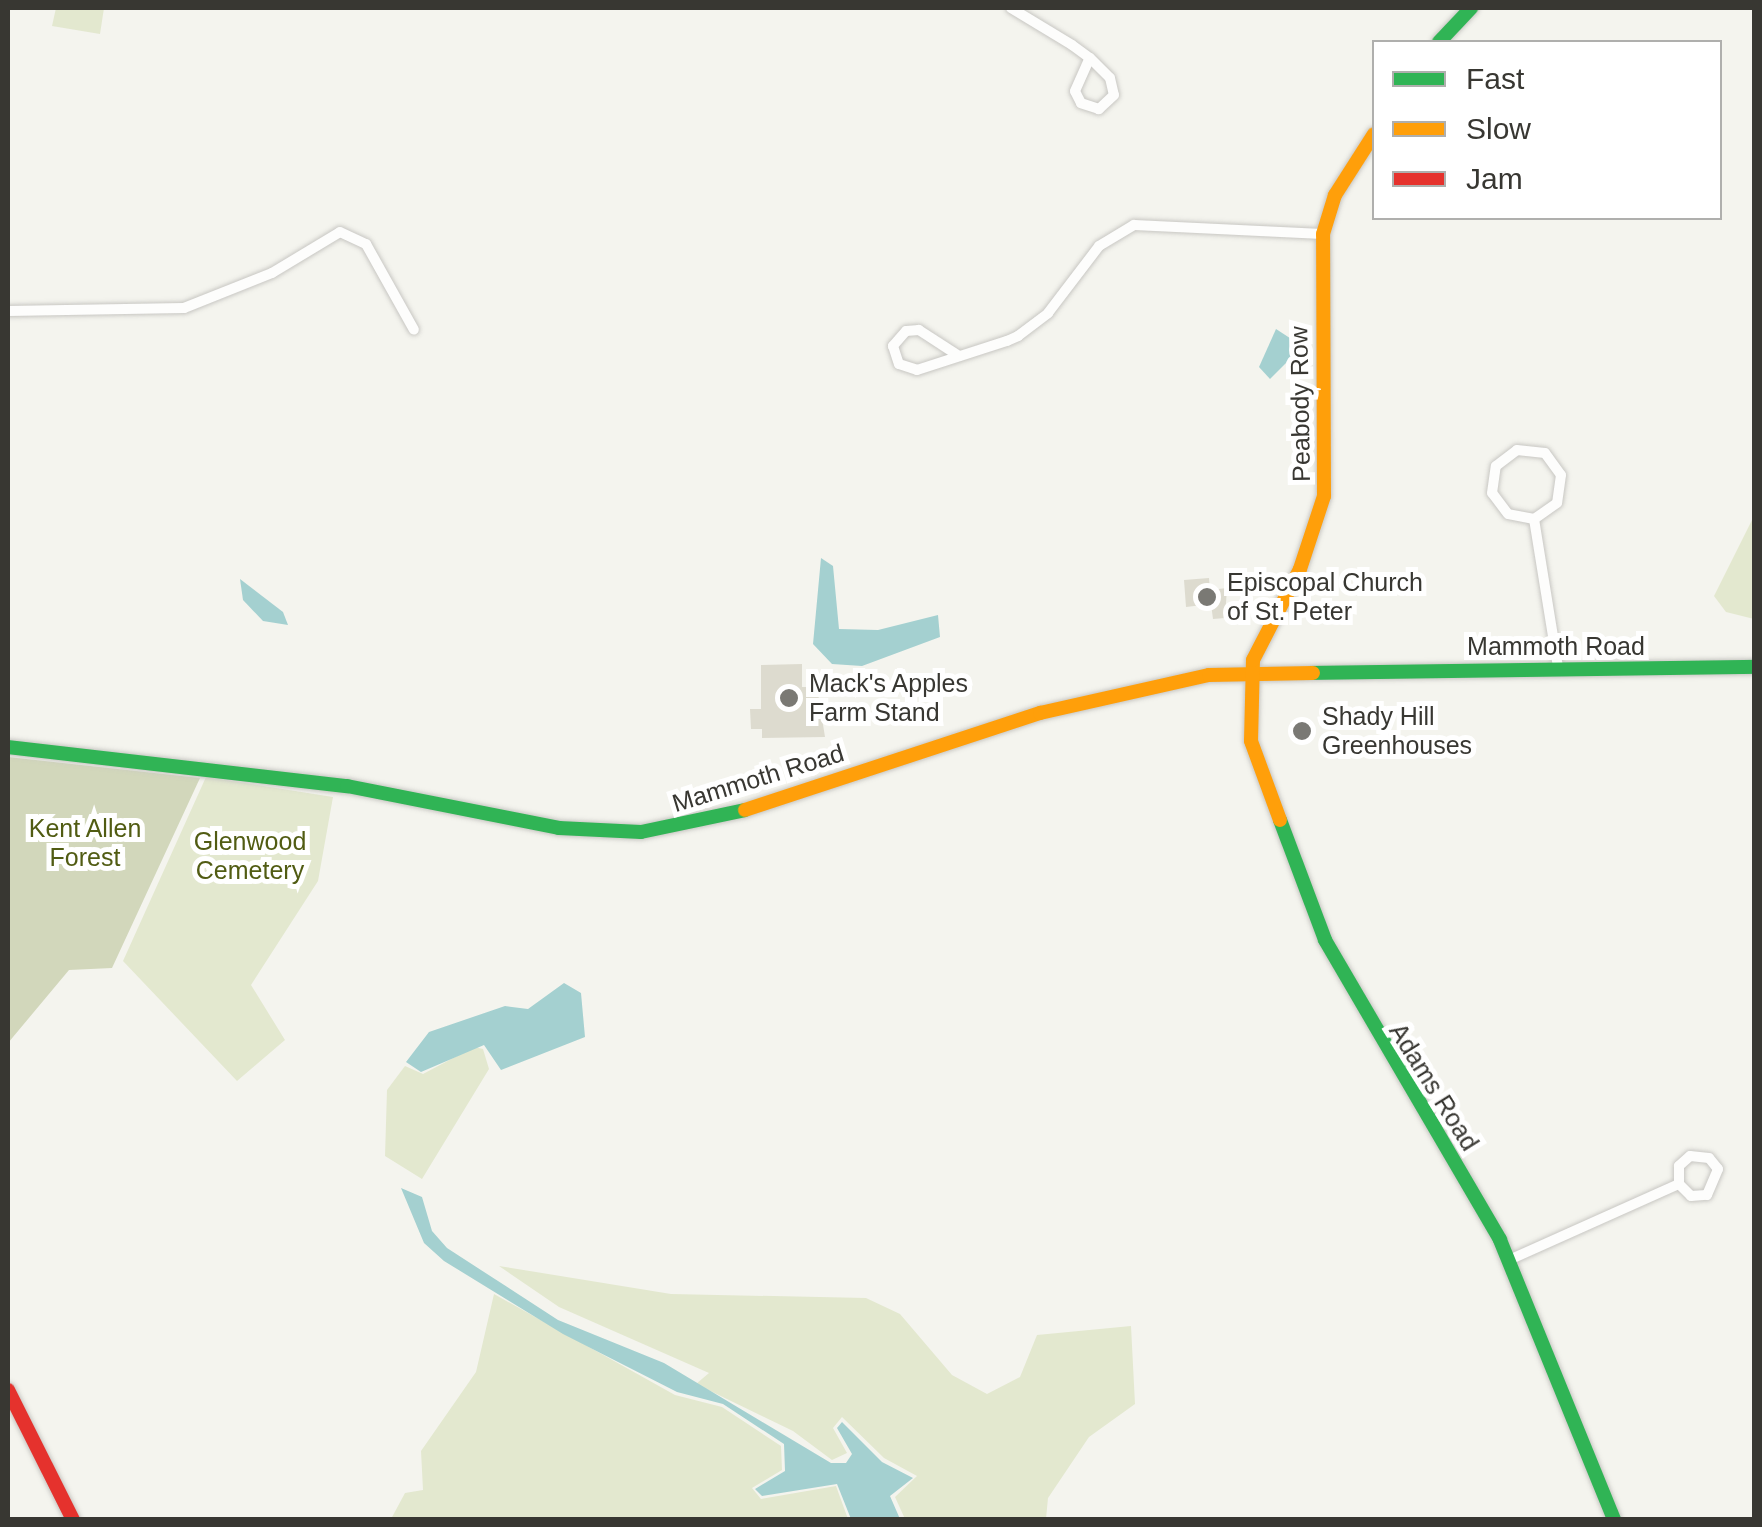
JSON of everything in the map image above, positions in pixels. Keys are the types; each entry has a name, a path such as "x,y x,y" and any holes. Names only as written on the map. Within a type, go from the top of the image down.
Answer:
{"main road":[{"path":"1441,40 1472,8"},
{"name":"Peabody Row","path":"1250,670 1300,569 1324,496 1323,234 1335,195 1372,137"},
{"name":"Mammoth Road","path":"8,747 347,786 559,828 641,832 748,810 1040,713 1250,670 1754,667"},
{"name":"Adams Road","path":"1250,670 1254,752 1325,940 1508,1260 1614,1520"},
{"path":"8,1390 73,1520"}],"street":[{"path":"1011,8 1090,58 1114,88 1100,108 1080,103 1075,91 1090,58"},
{"path":"960,356 920,330 906,330 893,346 895,359 911,370 960,356 1028,330 1099,246 1134,225 1323,234"},
{"path":"8,311 184,308 272,272 340,232 366,244 414,330"},
{"path":"1517,450 1545,453 1562,475 1557,503 1534,519 1508,514 1492,493 1496,466 1517,450"},
{"path":"1534,519 1558,668"},
{"path":"1690,1156 1709,1158 1718,1169 1707,1195 1690,1196 1678,1184 1679,1166 1690,1156"},
{"path":"1508,1260 1678,1184"}],"green space":[{"path":"56,8 104,8 100,34 52,26"},
{"path":"1754,516 1754,619 1726,612 1714,596"},
{"name":"Kent Allen Forest","path":"8,757 200,778 112,968 69,970 8,1043"},
{"name":"Glenwood Cemetery","path":"206,777 333,797 318,881 251,985 285,1040 237,1081 123,961"},
{"path":"474,1047 483,1049 489,1069 422,1179 385,1156 387,1090 405,1066 423,1074"},
{"path":"499,1266 671,1294 866,1298 900,1314 952,1375 987,1394 1020,1377 1037,1335 1131,1326 1135,1404 1089,1437 1048,1498 1046,1519 905,1519 895,1497 917,1476 884,1458 842,1417 833,1428 847,1453 832,1460 793,1431 696,1384 709,1373 559,1307"},
{"path":"494,1294 675,1395 722,1407 781,1446 782,1470 752,1488 761,1499 836,1486 848,1519 391,1519 405,1493 423,1490 421,1451 476,1372"}],"water":[{"path":"1276,329 1296,342 1294,355 1270,379 1259,367"},
{"path":"821,558 833,566 839,629 878,630 938,615 940,637 862,666 832,664 813,644"},
{"path":"240,579 283,612 288,625 263,621 243,600"},
{"path":"564,983 581,993 585,1037 501,1070 484,1045 421,1072 406,1062 429,1032 505,1006 528,1009"},
{"path":"401,1188 422,1197 432,1231 447,1248 558,1320 664,1363 831,1463 846,1463 852,1454 837,1428 842,1422 882,1462 913,1478 890,1496 900,1519 851,1519 837,1484 762,1496 755,1489 785,1471 784,1444 723,1404 677,1392 563,1334 444,1261 424,1243"}],"building":[{"name":"Episcopal Church of St. Peter","path":"1209,578 1210,590 1227,588 1225,618 1213,619 1211,604 1186,607 1184,580"},
{"name":"Mack's Apples Farm Stand","path":"802,664 802,687 817,687 825,737 762,738 762,729 751,729 750,709 761,709 761,665"}],"traffic: fast":[{"path":"1441,40 1471,8"},
{"path":"1313,673 1754,667"},
{"path":"8,747 347,786 559,828 641,832 745,810"},
{"path":"1280,820 1325,940 1500,1240 1614,1520"}],"traffic: slow":[{"path":"1280,820 1251,741 1253,660 1300,569 1324,496 1323,234 1335,195 1372,137"},
{"path":"745,810 1040,713 1209,675 1313,673"}],"traffic: jam":[{"path":"8,1390 73,1520"}],"place":[{"name":"Episcopal Church of St. Peter","path":"1207,597"},
{"name":"Mack's Apples Farm Stand","path":"789,698"},
{"name":"Shady Hill Greenhouses","path":"1302,731"}]}
